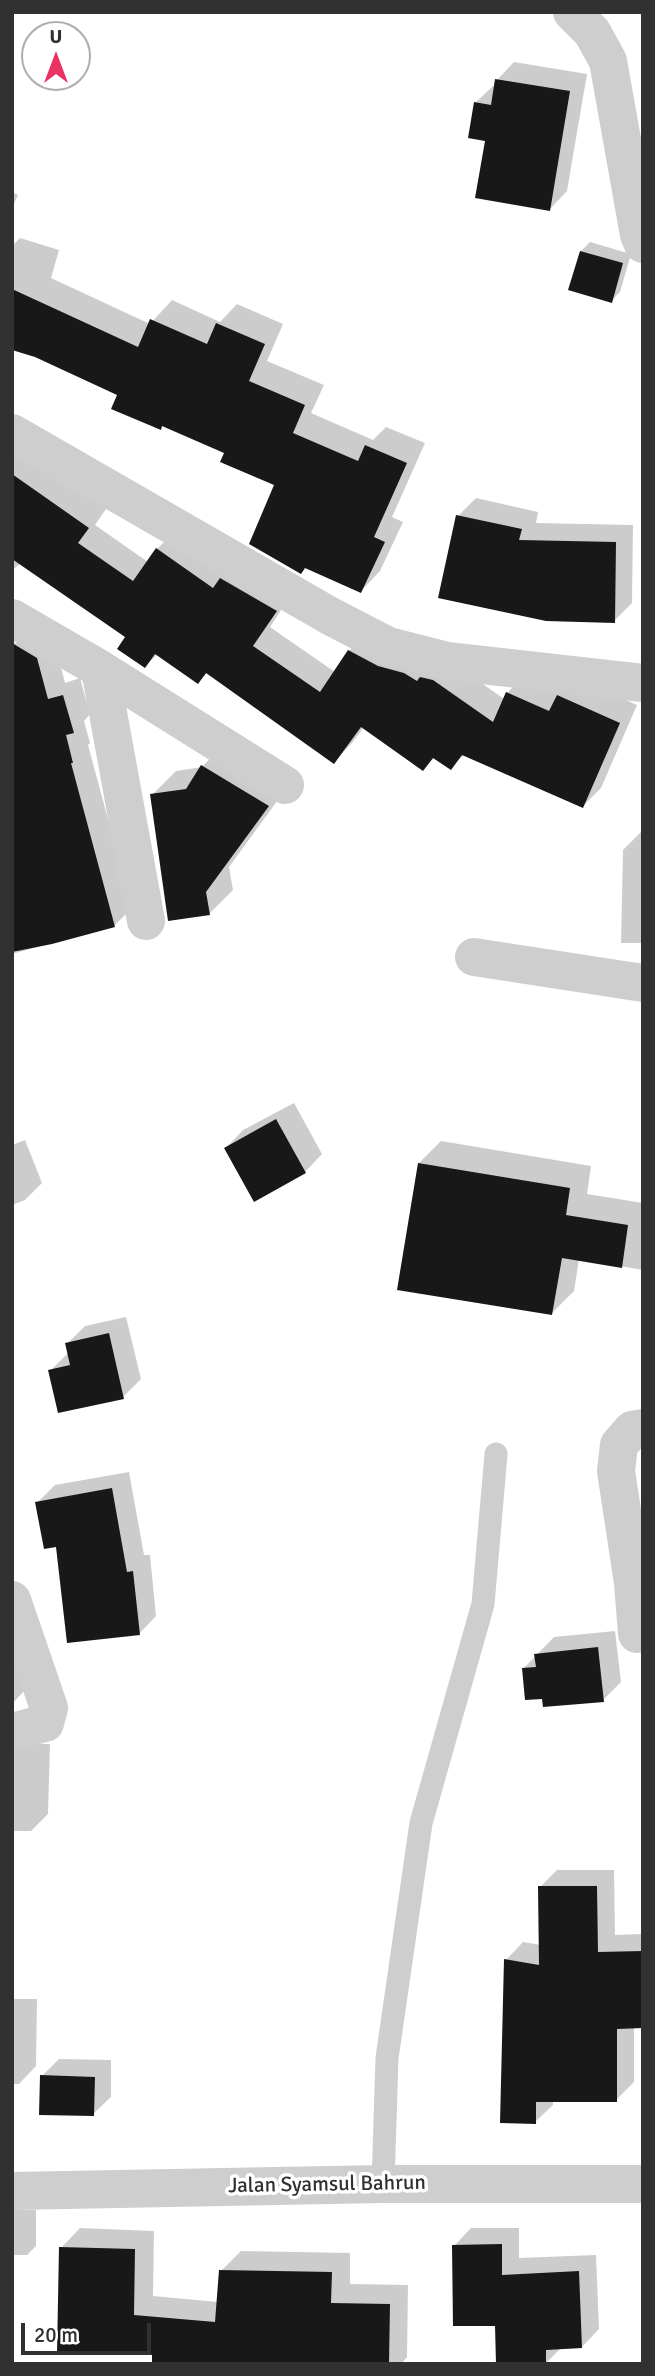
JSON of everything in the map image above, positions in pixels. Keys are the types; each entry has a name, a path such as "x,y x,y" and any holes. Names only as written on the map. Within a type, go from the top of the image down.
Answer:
{"street":[{"path":"572,12 592,32 608,61 639,235 643,244"},
{"path":"12,433 330,616 388,646 447,661 643,683"},
{"path":"12,618 100,669 285,785"},
{"path":"100,669 146,921"},
{"path":"474,957 643,983"},
{"path":"637,1634 633,1583 616,1471 619,1445 632,1430 643,1428"},
{"path":"12,1600 50,1708 45,1723 12,1732"},
{"name":"Jalan Syamsul Bahrun","path":"12,2191 383,2184 643,2184"}],"lane":[{"path":"383,2184 387,2057 421,1823 483,1604 496,1454"}],"building":[{"path":"495,79 570,91 550,211 475,198 485,141 468,138 474,102 491,105"},
{"path":"580,251 623,263 612,303 568,290"},
{"path":"12,289 138,347 150,319 207,344 216,323 265,344 249,381 305,405 293,433 358,461 365,445 407,463 374,537 385,542 361,593 305,568 301,574 249,544 274,485 220,462 224,453 162,426 161,430 111,409 117,395 35,357 12,350"},
{"path":"12,474 89,528 78,543 133,581 156,548 213,588 220,578 277,611 253,646 320,692 348,650 378,666 404,673 417,681 420,677 433,680 493,722 506,692 549,711 557,695 620,723 583,808 462,755 451,770 433,758 423,771 361,727 334,764 206,673 198,684 155,654 145,668 117,649 125,637 12,559"},
{"path":"456,515 522,529 519,540 616,542 615,623 546,621 438,598"},
{"path":"12,643 37,658 48,699 63,695 74,733 66,735 71,763 115,927 12,952"},
{"path":"201,765 269,806 206,892 210,915 168,921 150,794 186,789"},
{"path":"276,1119 306,1173 254,1202 224,1148"},
{"path":"418,1163 570,1188 566,1215 628,1225 622,1268 562,1258 552,1315 397,1290"},
{"path":"109,1333 124,1399 58,1413 48,1370 70,1365 65,1343"},
{"path":"112,1488 127,1572 133,1571 140,1635 67,1643 56,1547 44,1549 35,1502"},
{"path":"598,1647 604,1702 543,1707 542,1699 525,1700 522,1668 536,1667 534,1654"},
{"path":"538,1886 597,1886 598,1952 643,1951 643,2028 617,2029 617,2102 536,2102 536,2124 500,2123 504,1959 539,1965"},
{"path":"40,2075 95,2077 94,2116 39,2115"},
{"path":"502,2244 502,2275 579,2271 582,2348 546,2350 546,2364 496,2364 495,2326 453,2326 452,2245"},
{"path":"59,2247 135,2249 134,2315 215,2322 219,2270 332,2272 331,2303 390,2304 389,2364 152,2364 152,2355 57,2353"}]}
